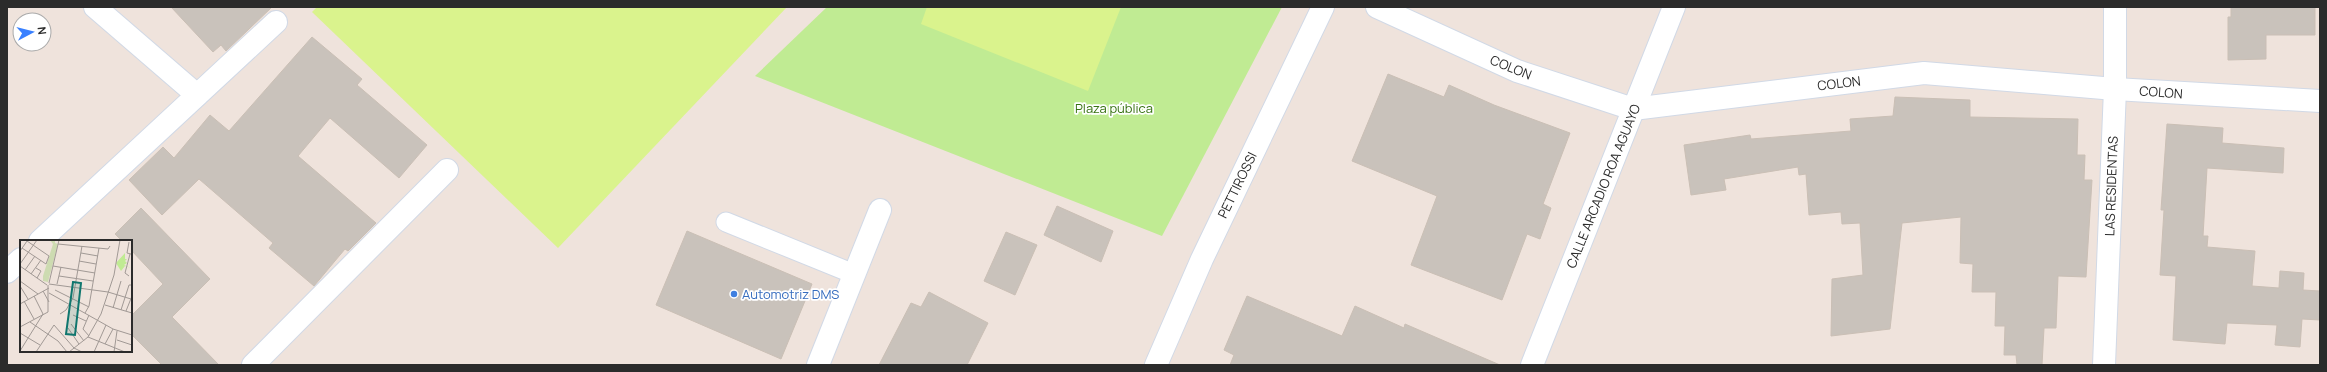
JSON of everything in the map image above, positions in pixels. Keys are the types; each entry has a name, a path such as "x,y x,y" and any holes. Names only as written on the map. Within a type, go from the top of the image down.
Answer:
{"street":[{"path":"95,7 197,95"},
{"name":"PETTIROSSI","path":"1156,365 1202,259 1323,7"},
{"name":"COLON","path":"1377,7 1518,71 1633,109 1924,73 2115,89 2320,101"},
{"name":"CALLE ARCADIO ROA AGUAYO","path":"1532,365 1674,7"},
{"name":"LAS RESIDENTAS","path":"2104,365 2115,89 2115,7"},
{"path":"41,240 276,22"},
{"path":"253,365 447,170"},
{"path":"818,365 880,210"},
{"path":"7,272 20,260"}],"lane":[{"path":"726,222 854,274"}],"green space":[{"path":"317,7 787,7 558,248 312,12"},
{"name":"Plaza pública","path":"827,7 1282,7 1162,236 755,76"},
{"path":"927,7 1121,7 1088,91 921,24"}],"building":[{"path":"171,7 272,7 226,51 221,45 213,52"},
{"path":"2231,7 2315,7 2315,35 2266,35 2266,59 2228,60 2228,17 2231,17"},
{"path":"312,37 362,79 357,85 427,145 399,178 330,118 298,156 376,223 348,251 345,249 314,286 269,248 273,243 199,179 162,215 129,180 163,147 174,158 210,115 229,131"},
{"path":"1388,74 1444,97 1449,85 1494,105 1570,133 1543,204 1551,208 1540,239 1527,234 1502,300 1411,265 1437,196 1352,161"},
{"path":"1895,97 1970,100 1970,117 2078,119 2077,155 2085,155 2084,180 2092,180 2086,277 2058,276 2056,328 2044,328 2042,365 2017,365 2016,355 2004,355 2005,326 1995,326 1996,292 1972,292 1973,264 1960,263 1961,217 1902,223 1890,329 1831,336 1832,279 1863,275 1860,223 1842,224 1841,212 1809,215 1806,174 1799,175 1798,167 1724,179 1726,190 1691,195 1684,145 1750,135 1751,139 1851,131 1850,119 1893,116"},
{"path":"2167,124 2223,128 2222,143 2284,148 2283,173 2207,168 2203,236 2208,236 2207,247 2255,251 2252,286 2279,288 2280,271 2304,273 2303,290 2320,291 2320,320 2302,319 2300,347 2275,345 2277,325 2227,323 2225,344 2173,340 2176,276 2160,275 2164,210 2161,210"},
{"path":"1057,206 1113,231 1101,262 1044,235"},
{"path":"141,208 210,279 172,317 219,365 162,365 132,335 132,315 163,284 132,251 132,240 121,240 115,234"},
{"name":"Automotriz DMS","path":"687,231 812,284 781,359 656,305"},
{"path":"1006,232 1037,245 1015,295 984,281"},
{"path":"929,292 988,323 967,365 879,365 911,303 921,307"},
{"path":"1247,296 1342,336 1355,306 1404,328 1405,324 1500,365 1230,365 1234,355 1224,350"}],"place":[{"name":"Automotriz DMS","path":"734,294"}]}
